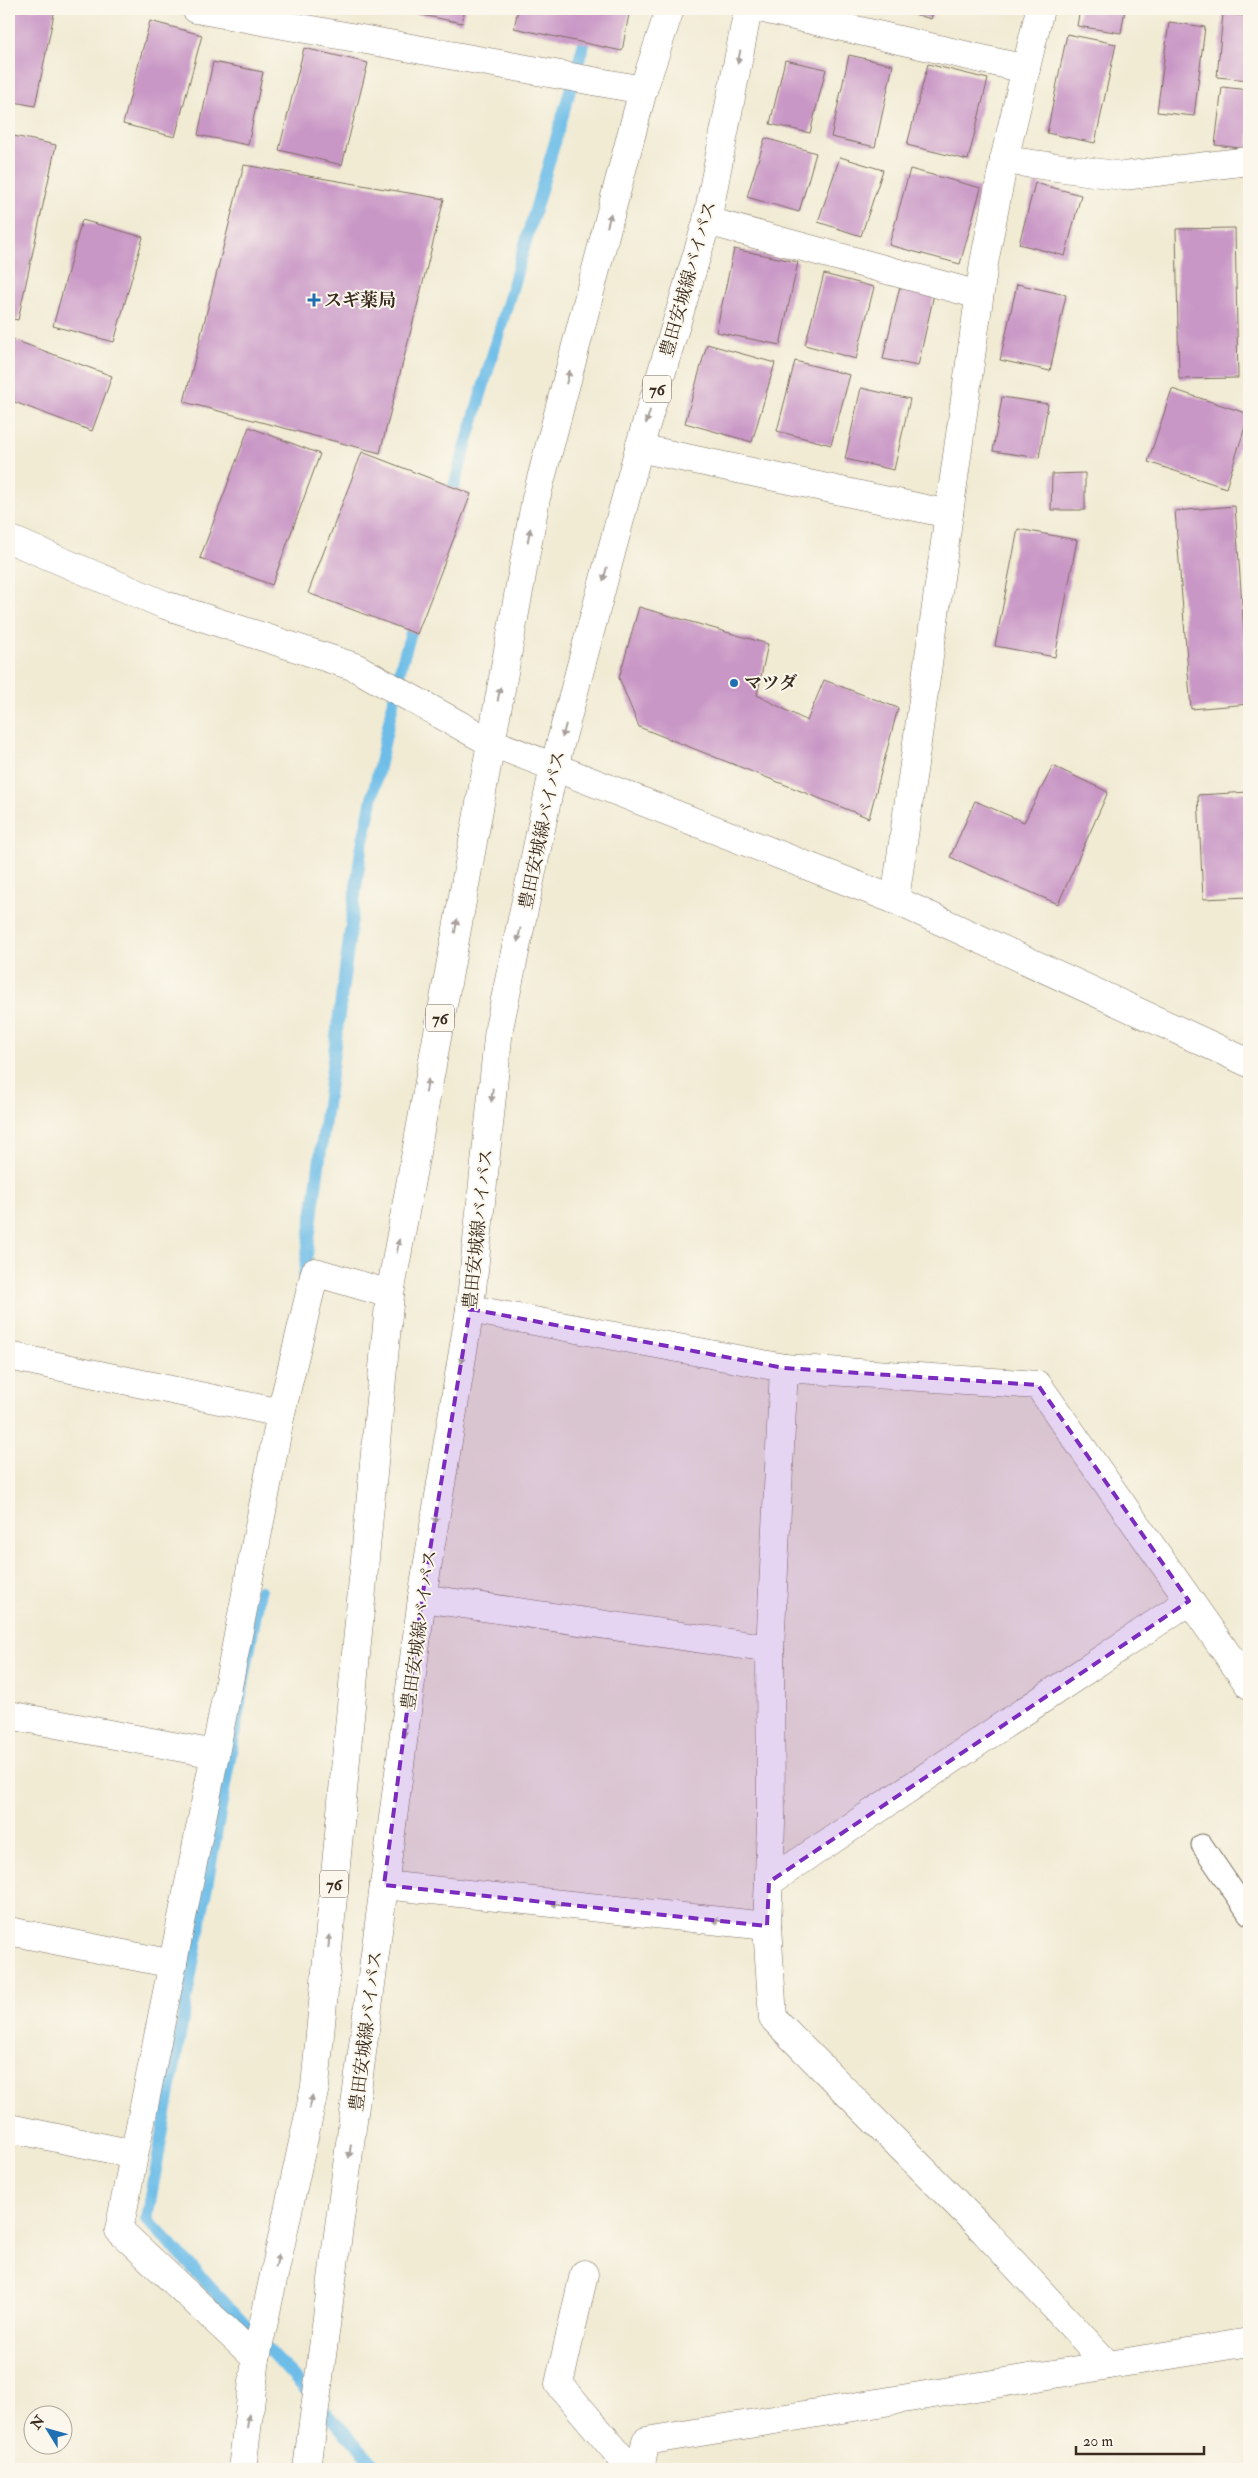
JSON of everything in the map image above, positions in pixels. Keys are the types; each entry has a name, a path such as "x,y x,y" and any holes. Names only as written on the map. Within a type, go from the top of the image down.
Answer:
{"street":[{"path":"196,9 643,90"},
{"name":"76","path":"242,2469 256,2358 315,2087 390,1294 536,498 643,90 670,9"},
{"name":"豊田安城線バイパス","path":"307,2469 422,1598 470,1309 499,1028 554,767 639,448 707,221 748,9"},
{"path":"764,9 1026,68"},
{"path":"895,900 979,295 1004,160 1040,9"},
{"path":"1004,160 1123,176 1249,161"},
{"path":"707,221 979,295"},
{"path":"639,448 949,514"},
{"path":"9,539 165,605 355,667 490,742 895,900 1249,1064"},
{"path":"256,2358 119,2230 282,1413 315,1272 390,1294"},
{"path":"470,1309 784,1368 1038,1386 1249,1685"},
{"path":"9,1356 282,1413"},
{"path":"784,1368 770,1649 768,1926 773,2018 984,2231 1108,2365"},
{"path":"422,1598 770,1649"},
{"path":"769,1882 1189,1600"},
{"path":"9,1715 215,1754"},
{"path":"384,1885 768,1926"},
{"path":"9,1931 173,1964"},
{"path":"9,2128 134,2154"},
{"path":"584,2274 559,2384 631,2469"},
{"path":"640,2469 646,2441 1249,2342"}],"lane":[{"path":"1202,1845 1249,1914"}],"highlighted area":[{"path":"470,1309 784,1368 1038,1385 1189,1601 769,1882 767,1926 384,1885 422,1598"}],"building":[{"path":"9,9 55,9 35,106 9,101"},
{"path":"403,9 465,9 462,23 402,11"},
{"path":"518,9 630,9 622,51 514,28"},
{"path":"897,9 934,9 931,19"},
{"path":"1080,9 1125,9 1121,33 1077,26"},
{"path":"1223,14 1249,16 1249,80 1217,77"},
{"path":"150,21 202,35 175,137 123,124"},
{"path":"1169,22 1205,27 1194,116 1157,112"},
{"path":"1067,34 1116,44 1095,143 1047,133"},
{"path":"304,48 368,63 342,165 279,150"},
{"path":"849,55 893,65 875,147 831,137"},
{"path":"785,60 826,69 810,133 770,124"},
{"path":"213,62 263,72 248,145 198,135"},
{"path":"928,64 988,79 968,160 907,145"},
{"path":"1222,87 1249,90 1249,149 1215,145"},
{"path":"9,135 56,145 18,320 9,318"},
{"path":"765,138 816,153 799,212 747,197"},
{"path":"840,157 883,170 861,236 818,222"},
{"name":"スギ薬局","path":"244,165 444,199 380,453 184,402"},
{"path":"910,169 981,188 960,264 889,245"},
{"path":"1035,183 1081,195 1065,256 1019,244"},
{"path":"82,220 143,237 114,342 53,326"},
{"path":"1235,228 1238,378 1179,379 1176,229"},
{"path":"734,249 798,262 780,345 716,332"},
{"path":"824,274 874,287 856,359 805,345"},
{"path":"1017,284 1066,295 1050,371 1000,360"},
{"path":"900,286 934,294 918,366 883,359"},
{"path":"9,338 112,376 92,431 9,400"},
{"path":"707,344 775,363 752,442 685,423"},
{"path":"795,361 850,375 831,445 777,431"},
{"path":"861,388 910,399 894,470 845,459"},
{"path":"1172,389 1249,414 1226,488 1148,462"},
{"path":"1002,397 1048,404 1039,458 993,451"},
{"path":"249,427 320,454 272,585 200,558"},
{"path":"362,452 471,494 417,634 308,593"},
{"path":"1085,473 1085,510 1051,510 1052,474"},
{"path":"1235,506 1249,704 1191,709 1175,511"},
{"path":"1018,529 1077,540 1055,657 995,646"},
{"path":"639,607 768,644 757,695 807,721 824,680 898,708 869,818 639,727 619,678"},
{"path":"1053,766 1108,792 1058,904 950,857 975,801 1024,822"},
{"path":"1249,792 1249,897 1203,899 1198,795"}],"waterway":[{"path":"449,503 594,9"},
{"path":"304,1278 361,850 401,666 416,616"},
{"path":"260,1591 147,2219 379,2469"}],"place":[{"name":"スギ薬局","path":"314,300"},
{"name":"マツダ","path":"734,683"}]}
